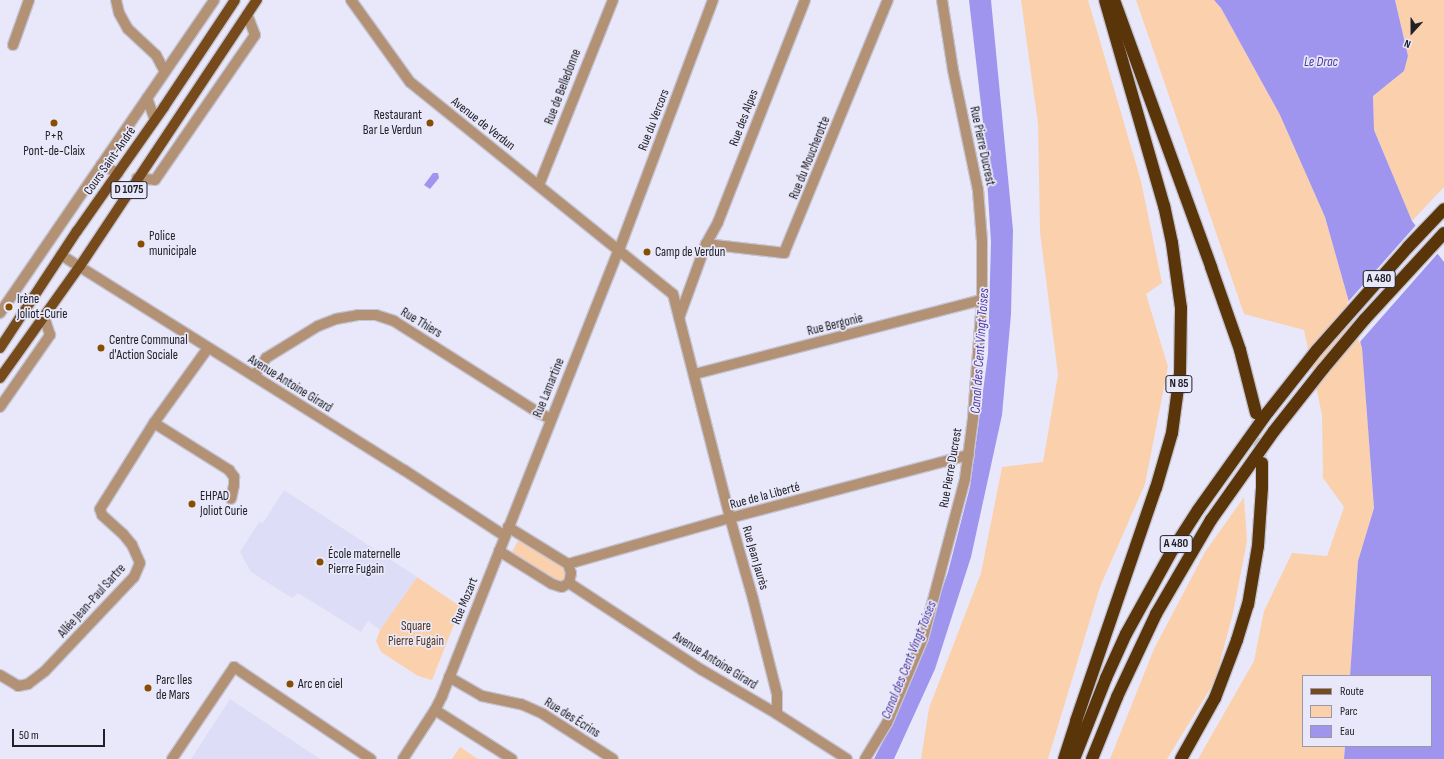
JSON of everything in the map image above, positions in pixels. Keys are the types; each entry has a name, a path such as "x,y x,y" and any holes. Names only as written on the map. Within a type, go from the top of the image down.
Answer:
{"highway":[{"name":"N 85","path":"1064,759 1156,488 1172,433 1180,373 1181,308 1172,243 1164,206 1105,0"},
{"path":"1114,0 1240,350 1256,413"},
{"name":"A 480","path":"1074,759 1103,686 1126,634 1173,550 1226,469 1317,350 1398,258 1444,209"},
{"name":"A 480","path":"1092,759 1132,663 1180,571 1211,520 1246,470 1324,369 1365,319 1444,233"},
{"path":"1181,759 1215,698 1237,640 1248,605 1258,546 1262,488 1262,463"}],"main road":[{"name":"Cours Saint-André","path":"0,348 4,337 155,120 235,0"},
{"name":"D 1075","path":"0,378 80,266 137,178 257,0"}],"street":[{"path":"13,44 29,0"},
{"path":"116,0 119,13 128,28 156,55 165,72"},
{"name":"Cours Saint-André","path":"0,313 214,0"},
{"name":"Avenue de Verdun","path":"351,0 410,82 673,294 679,318"},
{"name":"Rue de Belledonne","path":"539,185 613,0"},
{"name":"Rue du Vercors","path":"619,250 713,0"},
{"name":"Rue des Alpes","path":"679,318 706,244 718,222 805,0"},
{"name":"Rue du Moucherotte","path":"706,244 784,253 888,0"},
{"name":"Rue Pierre Ducrest","path":"865,759 887,723 923,638 965,479 969,455 982,300 982,241 978,190 954,77 942,0"},
{"path":"137,178 155,180 255,35 247,14"},
{"path":"147,98 155,120"},
{"path":"101,165 118,173"},
{"name":"Rue Lamartine","path":"507,532 619,250"},
{"name":"Avenue Antoine Girard","path":"61,255 208,348 507,532 568,564"},
{"name":"Rue Bergonie","path":"695,374 982,300"},
{"name":"Rue Thiers","path":"254,376 266,358 318,326 336,319 358,314 376,315 394,321 539,413 551,419"},
{"path":"0,407 50,335 44,316"},
{"name":"Rue Jean Jaurès","path":"679,318 695,374 730,518 753,599 777,694 777,714"},
{"path":"208,348 154,423 228,470 234,477 231,499"},
{"name":"Allée Jean-Paul Sartre","path":"0,675 18,686 28,684 50,666 134,577 140,563 132,545 123,534 102,515 100,509 154,423"},
{"name":"Rue de la Liberté","path":"568,564 730,518 969,455"},
{"name":"Rue Mozart","path":"403,759 435,710 507,532"},
{"path":"499,551 552,584 562,587 570,583 571,573 568,564"},
{"name":"Avenue Antoine Girard","path":"570,583 702,670 777,714 847,759"},
{"path":"172,759 234,667 371,759"},
{"name":"Rue des Écrins","path":"449,677 456,680 472,692 482,696 521,704 543,714 613,759"},
{"path":"435,710 512,759"}],"shaded area":[{"name":"École maternelle Pierre Fugain","path":"284,490 417,577 380,630 368,621 361,632 298,593 292,598 251,572 240,552 259,522 263,523"},
{"path":"230,699 320,759 191,759"}],"green space":[{"path":"1021,0 1088,0 1141,181 1162,283 1146,294 1168,367 1145,484 1100,587 1048,759 921,759 929,708 981,573 1002,467 1043,462 1058,375 1040,232 1038,124"},
{"path":"1136,0 1214,0 1221,8 1280,115 1325,217 1362,348 1374,508 1358,561 1350,675 1302,675 1302,747 1345,747 1344,759 1198,759 1254,661 1264,611 1292,553 1327,556 1344,507 1323,478 1322,415 1304,330 1244,314"},
{"path":"1395,0 1444,0 1444,187 1412,221 1374,130 1373,96 1404,71 1408,56"},
{"path":"1244,497 1247,541 1233,613 1215,681 1167,759 1110,759 1154,649 1205,552"},
{"path":"520,537 564,565 567,572 565,579 556,583 511,554"},
{"name":"Square Pierre Fugain","path":"417,577 461,607 432,680 418,676 381,652 376,641 380,630"},
{"path":"460,747 478,759 452,759"}],"water":[{"path":"969,0 991,0 1013,230 1011,314 1002,415 971,557 935,669 894,759 874,759 890,728 923,645 948,572 970,487 988,354 991,242 984,131"},
{"name":"Le Drac","path":"1214,0 1395,0 1408,56 1404,71 1373,96 1374,130 1412,221 1444,262 1444,759 1344,759 1345,747 1432,747 1432,675 1350,675 1358,561 1374,508 1362,348 1325,217 1280,115 1221,8"},
{"path":"433,173 438,173 439,178 430,189 424,185"}],"pier":[{"path":"1417,224 1439,252 1359,343 1347,303"}],"tunnel":[{"path":"1257,420 1261,457"}],"place":[{"name":"P+R Pont-de-Claix","path":"54,123"},
{"name":"Restaurant Bar Le Verdun","path":"430,123"},
{"name":"Police municipale","path":"141,244"},
{"name":"Camp de Verdun","path":"647,252"},
{"name":"Irène Joliot-Curie","path":"9,307"},
{"name":"Centre Communal d'Action Sociale","path":"101,348"},
{"name":"EHPAD Joliot Curie","path":"192,504"},
{"name":"École maternelle Pierre Fugain","path":"320,562"},
{"name":"Arc en ciel","path":"290,684"},
{"name":"Parc Iles de Mars","path":"148,688"}],"water label":[{"name":"Canal des Cent Vingt Toises","path":"980,351"},
{"name":"Canal des Cent Vingt Toises","path":"909,660"}]}
